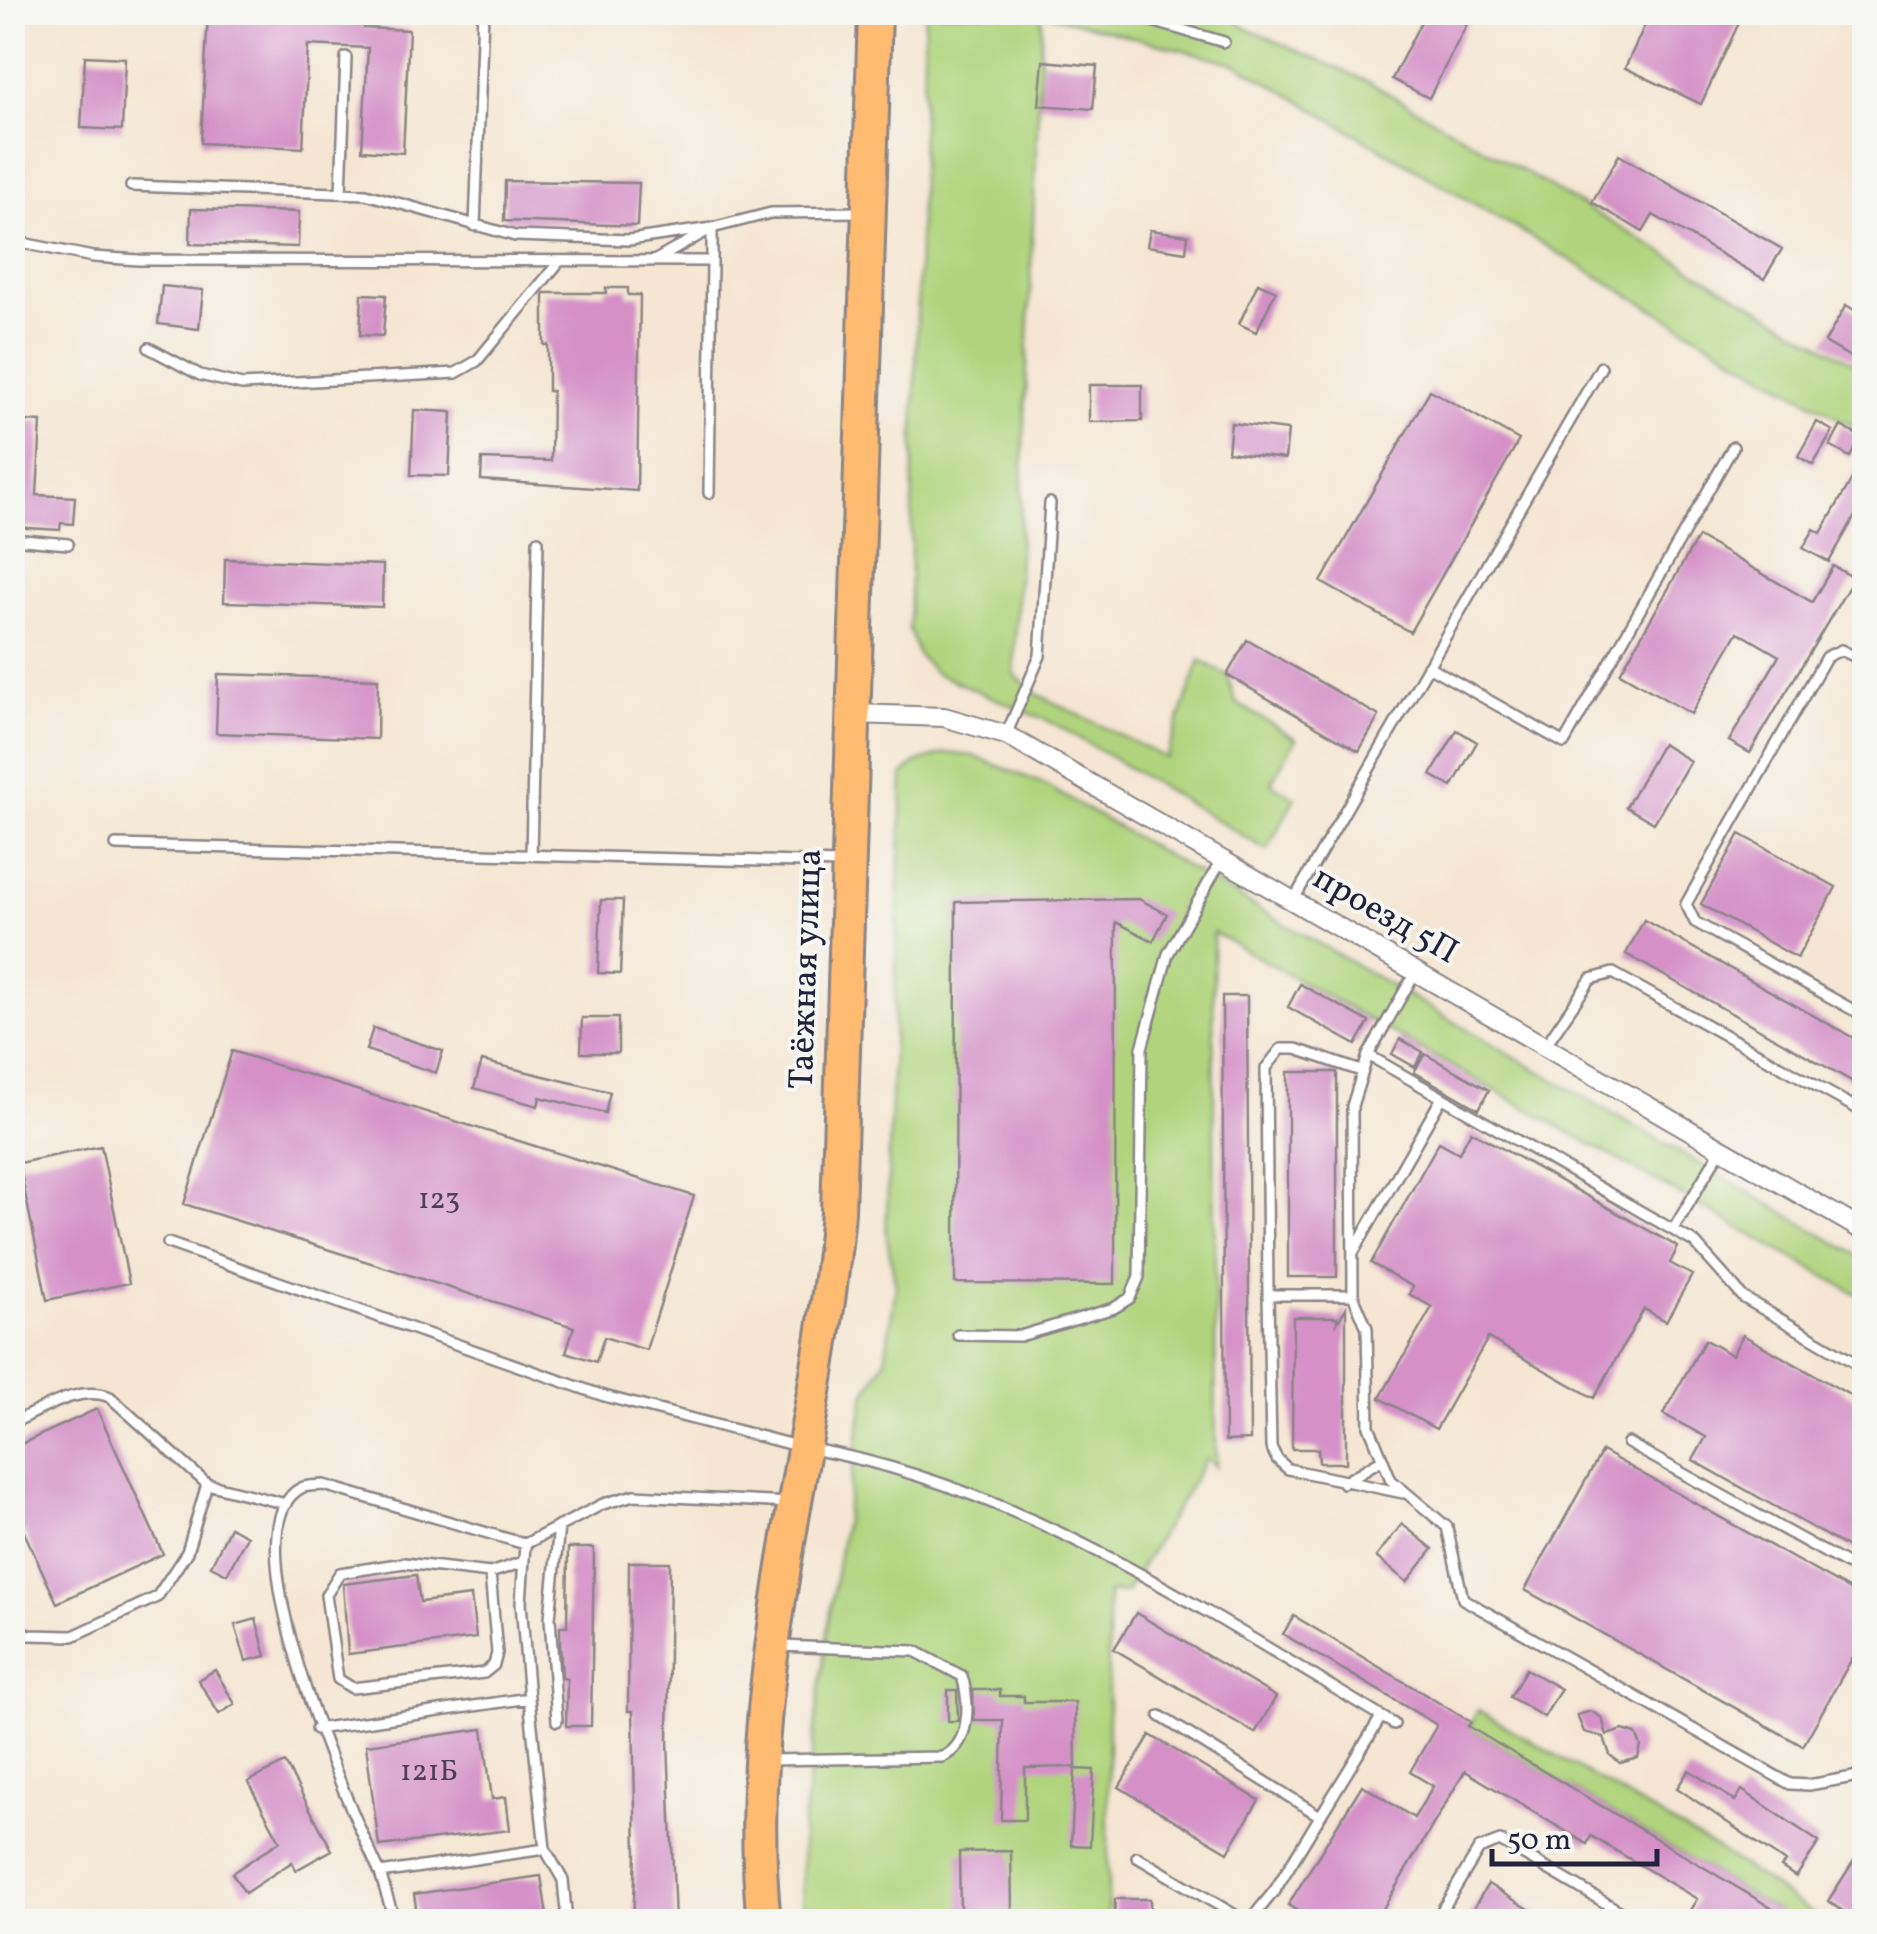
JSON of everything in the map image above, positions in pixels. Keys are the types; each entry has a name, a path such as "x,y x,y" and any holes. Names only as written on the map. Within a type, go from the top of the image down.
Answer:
{"highway":[{"name":"Таёжная улица","path":"764,1922 758,1818 762,1760 774,1646 838,1212 876,12"}],"street":[{"name":"проезд 5П","path":"855,714 944,717 1006,735 1864,1231"}],"lane":[{"path":"475,226 483,12"},
{"path":"1121,12 1224,42"},
{"path":"340,193 346,57"},
{"path":"131,186 366,194 515,236 629,240 712,228 771,213 870,212"},
{"path":"710,493 712,228"},
{"path":"652,262 712,228"},
{"path":"12,241 61,252 139,260 712,262"},
{"path":"149,348 200,375 242,385 456,373 477,361 558,262"},
{"path":"1294,900 1601,367"},
{"path":"1428,666 1564,743 1733,447"},
{"path":"1006,735 1040,656 1050,503"},
{"path":"12,539 68,544"},
{"path":"531,855 538,541"},
{"path":"1864,661 1841,650 1826,657 1686,904 1694,922 1864,1016"},
{"path":"116,845 850,863"},
{"path":"958,1334 1020,1336 1114,1308 1130,1298 1139,1277 1144,1036 1168,954 1222,859"},
{"path":"1416,971 1360,1071 1352,1106 1353,1295 1365,1315 1367,1408 1380,1460 1403,1493 1447,1527 1458,1590 1474,1609 1790,1784 1809,1785 1864,1776"},
{"path":"1546,1046 1590,978 1612,973 1858,1109"},
{"path":"1360,1071 1296,1049 1281,1050 1266,1068 1271,1447 1288,1469 1403,1493"},
{"path":"1368,1056 1694,1242 1744,1298 1864,1368"},
{"path":"1353,1253 1440,1100"},
{"path":"1674,1230 1721,1149"},
{"path":"168,1243 604,1396 806,1448 877,1462 1087,1544 1394,1724"},
{"path":"1268,1295 1353,1295"},
{"path":"12,1423 81,1393 97,1392 110,1397 207,1484 286,1504"},
{"path":"1628,1443 1864,1574"},
{"path":"1344,1482 1380,1460"},
{"path":"12,1626 29,1635 73,1636 156,1596 188,1552 207,1484"},
{"path":"396,1922 380,1874 316,1729 276,1571 276,1530 286,1504 301,1488 324,1485 525,1544 603,1504 634,1495 796,1504"},
{"path":"557,1722 550,1618 559,1526"},
{"path":"525,1544 520,1563 545,1849 563,1880 567,1922"},
{"path":"490,1573 497,1653 494,1665 484,1673 352,1688 338,1679 326,1594 340,1573 404,1564 490,1573 520,1563"},
{"path":"762,1760 931,1758 953,1752 965,1730 962,1676 922,1652 774,1646"},
{"path":"316,1729 530,1698"},
{"path":"1160,1716 1320,1816"},
{"path":"1136,1857 1248,1922 1275,1890 1381,1717"},
{"path":"1435,1922 1479,1848 1500,1841 1638,1922"},
{"path":"380,1874 545,1849"}],"green space":[{"path":"925,13 1042,13 1014,674 1035,693 1166,758 1200,660 1227,675 1236,703 1296,739 1271,783 1295,798 1267,850 1055,724 935,673 918,655 909,628"},
{"path":"1042,13 1229,13 1242,26 1371,83 1864,369 1864,433 1237,64"},
{"path":"946,753 974,756 1043,784 1864,1259 1864,1298 1213,932 1216,1467 1206,1459 1126,1592 1108,1593 1108,1921 802,1922 802,1833 828,1623 865,1395 885,1360 896,1286 886,1233 903,775 915,763"},
{"path":"1478,1710 1720,1851 1824,1921 1793,1921 1469,1727"}],"building":[{"path":"208,12 365,12 364,28 409,30 403,153 362,150 368,48 308,45 303,148 201,143"},
{"path":"1426,12 1473,12 1429,98 1392,79"},
{"path":"1651,12 1744,12 1701,104 1625,68"},
{"path":"85,56 125,58 122,130 81,128"},
{"path":"1043,61 1097,66 1093,109 1039,105"},
{"path":"1619,155 1782,249 1764,279 1653,215 1643,232 1592,202"},
{"path":"505,181 639,183 637,226 504,221"},
{"path":"191,209 299,212 298,247 190,244"},
{"path":"1150,230 1188,235 1186,252 1147,246"},
{"path":"1258,283 1276,291 1256,332 1239,324"},
{"path":"162,286 203,290 199,329 158,324"},
{"path":"606,288 628,288 628,295 640,295 637,491 481,480 482,459 551,461 552,391 548,391 548,345 544,345 544,293 606,293"},
{"path":"362,294 386,295 383,336 360,335"},
{"path":"1846,305 1864,316 1864,365 1825,342"},
{"path":"1089,385 1142,385 1142,421 1089,422"},
{"path":"1430,390 1519,440 1410,632 1321,582"},
{"path":"414,410 452,412 449,476 411,475"},
{"path":"12,420 41,422 37,495 75,497 73,524 61,523 60,530 12,527"},
{"path":"1817,422 1833,431 1813,465 1798,456"},
{"path":"1231,423 1288,430 1285,459 1228,452"},
{"path":"1841,426 1861,437 1850,457 1830,446"},
{"path":"1864,458 1864,500 1829,562 1803,548 1814,529 1821,533"},
{"path":"1698,537 1812,602 1833,566 1854,578 1750,753 1729,741 1779,656 1738,632 1691,714 1620,673"},
{"path":"225,559 383,565 382,607 224,602"},
{"path":"1247,640 1379,716 1359,751 1227,675"},
{"path":"218,674 378,679 377,739 216,733"},
{"path":"1457,730 1477,742 1452,787 1431,775"},
{"path":"1662,744 1690,761 1654,823 1626,807"},
{"path":"1740,834 1836,887 1797,958 1701,904"},
{"path":"1139,899 1167,914 1153,941 1116,922 1115,1284 955,1283 956,902"},
{"path":"601,900 623,900 620,974 598,973"},
{"path":"1644,920 1864,1044 1864,1088 1626,954"},
{"path":"1300,984 1369,1022 1356,1045 1288,1007"},
{"path":"1222,996 1247,996 1250,1440 1225,1441"},
{"path":"582,1018 618,1018 618,1053 581,1053"},
{"path":"373,1028 443,1051 436,1073 366,1050"},
{"path":"1400,1039 1423,1052 1415,1067 1392,1054"},
{"path":"232,1051 694,1196 646,1350 604,1337 596,1362 566,1352 574,1327 184,1204"},
{"path":"1425,1054 1489,1090 1479,1109 1414,1072"},
{"path":"482,1061 610,1092 605,1113 540,1097 538,1106 474,1088"},
{"path":"1288,1072 1337,1072 1337,1277 1288,1277"},
{"path":"1471,1131 1678,1247 1670,1263 1692,1275 1666,1321 1644,1309 1594,1398 1488,1338 1436,1429 1380,1398 1432,1307 1409,1294 1413,1287 1371,1263 1439,1142 1459,1153"},
{"path":"101,1146 129,1283 47,1300 19,1163"},
{"path":"1346,1308 1346,1463 1319,1463 1318,1449 1292,1449 1293,1317 1337,1317 1337,1323"},
{"path":"1743,1335 1864,1403 1864,1557 1693,1460 1706,1437 1663,1414 1705,1340 1732,1355"},
{"path":"97,1409 163,1554 57,1603 24,1532 12,1537 12,1448"},
{"path":"1602,1451 1864,1598 1864,1637 1803,1746 1525,1590"},
{"path":"1402,1524 1433,1549 1407,1582 1376,1557"},
{"path":"230,1527 247,1536 227,1574 211,1566"},
{"path":"568,1548 594,1548 591,1726 566,1726 567,1679 562,1678 560,1626 567,1626"},
{"path":"629,1562 670,1562 668,1740 675,1922 633,1922 636,1854 633,1711 628,1711"},
{"path":"416,1575 420,1602 471,1596 476,1638 348,1654 343,1584"},
{"path":"1136,1613 1276,1697 1255,1733 1114,1649"},
{"path":"1294,1616 1471,1722 1468,1726 1795,1922 1710,1922 1690,1910 1697,1899 1591,1836 1587,1844 1465,1771 1375,1922 1315,1922 1288,1905 1362,1785 1414,1818 1433,1786 1410,1772 1437,1725 1283,1634"},
{"path":"256,1619 266,1656 246,1661 235,1625"},
{"path":"1526,1669 1561,1689 1544,1717 1510,1697"},
{"path":"215,1670 235,1704 219,1714 198,1680"},
{"path":"948,1690 957,1690 958,1721 948,1721"},
{"path":"973,1690 1000,1690 1000,1696 1024,1696 1024,1702 1075,1702 1076,1767 1025,1768 1025,1820 1001,1820 1003,1720 974,1720"},
{"path":"1591,1711 1602,1718 1607,1735 1623,1730 1636,1734 1641,1746 1638,1758 1620,1763 1610,1755 1604,1737 1584,1732 1577,1715"},
{"path":"483,1729 492,1799 506,1797 510,1830 379,1846 366,1745"},
{"path":"1150,1735 1259,1800 1228,1852 1119,1787"},
{"path":"285,1763 332,1850 296,1870 292,1862 245,1893 232,1873 280,1841 248,1782"},
{"path":"1075,1769 1094,1770 1090,1846 1071,1845"},
{"path":"1689,1770 1735,1801 1742,1790 1819,1842 1796,1877 1781,1867 1785,1862 1677,1788"},
{"path":"1864,1845 1864,1922 1859,1922 1828,1901"},
{"path":"1011,1851 1012,1911 960,1912 959,1852"},
{"path":"541,1876 548,1922 418,1922 414,1894"},
{"path":"1488,1884 1550,1922 1465,1922"},
{"path":"1115,1899 1150,1899 1150,1922 1114,1922"}]}
